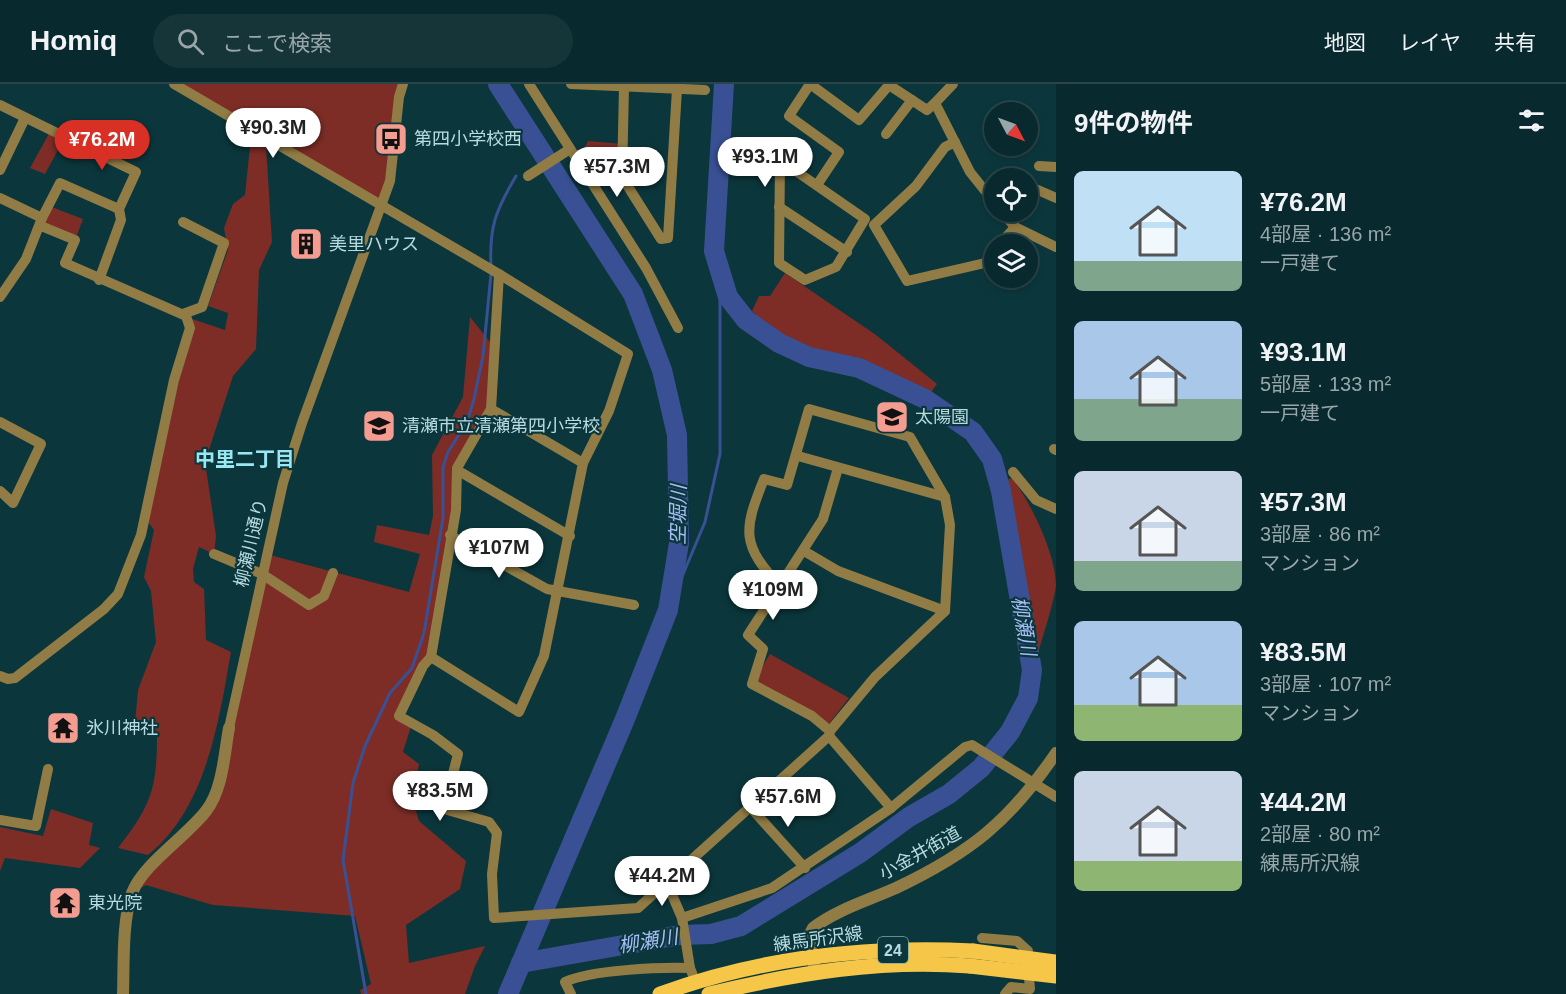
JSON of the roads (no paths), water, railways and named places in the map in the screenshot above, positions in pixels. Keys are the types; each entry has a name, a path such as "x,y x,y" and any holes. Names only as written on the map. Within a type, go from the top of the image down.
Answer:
{"main road":[{"name":"練馬所沢線","path":"971,959 1056,976"},
{"name":"練馬所沢線","path":"660,994 691,970 971,959 1056,962"},
{"name":"練馬所沢線","path":"709,994 814,965"}],"street":[{"path":"174,84 493,271 628,354 609,411 583,463 544,656 519,712 431,657"},
{"name":"柳瀬川通り","path":"123,994 128,912 133,891 156,860 207,809 218,786 283,483 302,423 390,181 399,97 403,84"},
{"path":"529,84 646,268 678,328"},
{"path":"571,84 705,90"},
{"path":"817,185 839,152 789,116 810,84 859,120 889,85 927,110 953,84"},
{"path":"624,87 622,177 661,239 668,238 677,89"},
{"path":"886,134 912,100"},
{"path":"935,103 969,172 984,190"},
{"path":"0,105 136,172 119,209 121,220 99,280"},
{"path":"0,170 25,118"},
{"path":"955,142 945,147 916,186 869,222 836,267 805,280 779,263 780,160 869,222 907,281 984,263"},
{"path":"528,176 569,150"},
{"path":"1039,166 1056,167"},
{"path":"0,297 26,259 60,183 119,209"},
{"path":"1038,190 1056,198"},
{"path":"0,198 75,240 65,263 99,280 157,301 183,314 190,328 174,380 141,535 118,594 104,609 15,678 8,679 0,676"},
{"path":"779,207 847,252"},
{"path":"183,222 224,243 202,307 183,314"},
{"path":"1011,222 1056,247"},
{"path":"1008,234 1015,226"},
{"path":"493,271 491,409 457,470 456,510 431,657 423,666 399,716 433,735 458,754 444,809 489,822 497,833 492,874 494,918 580,914 638,908 830,734 863,690 945,610 950,525 945,497 909,438 809,409 798,456 787,485 764,479 749,527 750,544 781,587"},
{"path":"491,409 583,463"},
{"path":"0,422 41,444 13,503 0,491"},
{"path":"798,456 945,497"},
{"path":"838,468 823,519 781,587 749,630 748,635 763,649 752,684 812,716 830,734 891,808"},
{"path":"457,470 570,536"},
{"path":"1013,472 1036,500 1056,510"},
{"path":"450,536 547,589 634,605"},
{"path":"804,551 838,571 945,610"},
{"path":"214,554 262,574 309,605 324,596 333,573"},
{"path":"682,921 755,894 805,868 891,808 965,747 972,745 979,748 1056,797"},
{"name":"小金井街道","path":"814,965 810,934 813,928 947,863 1001,822 1034,785 1056,753"},
{"path":"0,820 36,826 48,769"},
{"path":"750,808 805,868"},
{"path":"571,994 565,982 579,975 664,967 691,970 682,921 667,883"},
{"path":"982,938 1017,941 1028,951"},
{"path":"1005,994 1011,987 1030,989 1029,978"}],"waterway":[{"name":"空堀川","path":"498,84 633,294 662,370 677,435 679,543 668,610 625,719 508,994"},
{"name":"柳瀬川","path":"521,963 680,935 711,934 741,926 860,853 909,817 949,794 981,768 1010,732 1028,698 1032,670 1001,491 992,459 973,432 925,399 859,368 809,357 779,343 746,320 728,297 714,251 724,84"},
{"path":"491,267 491,240 495,219 516,176"},
{"path":"668,610 705,522 720,454 720,273"},
{"path":"366,994 343,860 353,783 365,746 390,693 412,668 424,633 443,518 443,467 448,452 467,422 474,399 483,356 491,274"}],"place":[{"name":"第四小学校西","path":"391,139"},
{"name":"美里ハウス","path":"306,244"},
{"name":"太陽園","path":"892,417"},
{"name":"清瀬市立清瀬第四小学校","path":"379,426"},
{"name":"氷川神社","path":"63,728"},
{"name":"東光院","path":"65,903"}],"district":[{"name":"中里二丁目","path":"245,459"}]}
